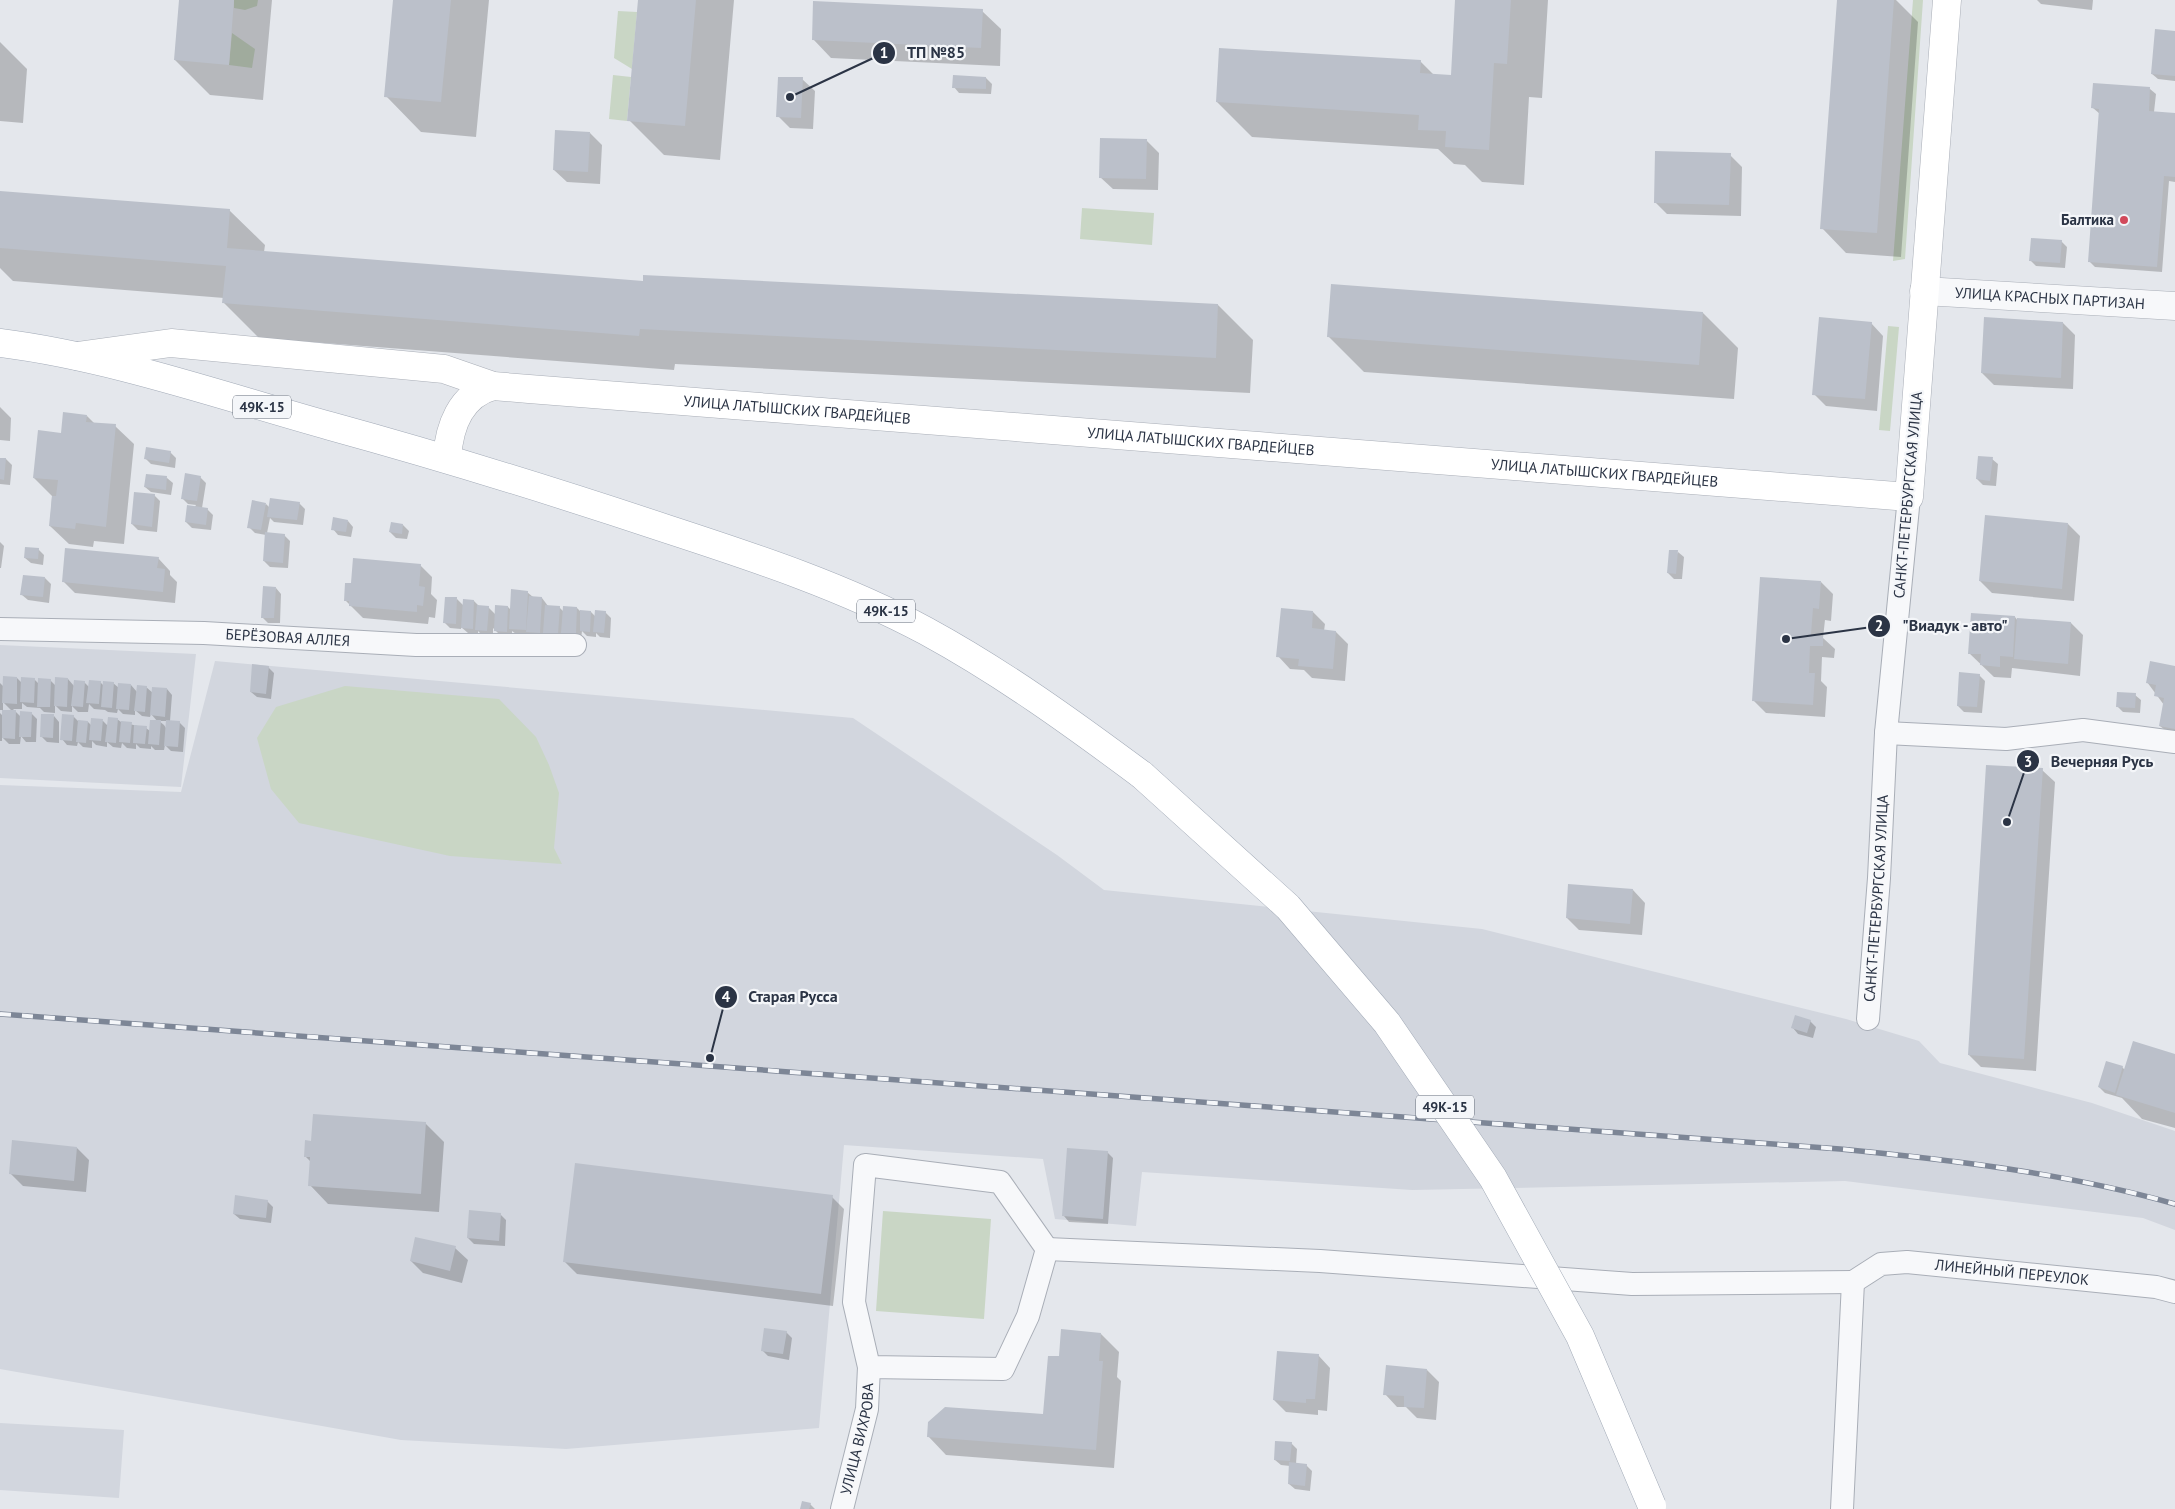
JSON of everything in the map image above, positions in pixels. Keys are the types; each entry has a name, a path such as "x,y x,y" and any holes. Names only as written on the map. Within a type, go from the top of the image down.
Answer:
{"main road":[{"name":"САНКТ-ПЕТЕРБУРГСКАЯ УЛИЦА","path":"1909,497 1947,0"},
{"name":"49К-15","path":"0,343 77,356 447,458 775,565 846,592 924,630 987,665 1048,705 1142,775 1288,907 1387,1023 1493,1178 1567,1311 1580,1336 1653,1507"},
{"name":"УЛИЦА ЛАТЫШСКИХ ГВАРДЕЙЦЕВ","path":"77,356 171,343 444,369 493,386 1909,497"},
{"path":"447,458 448,441 455,419 473,395 482,389 493,386"}],"street":[{"name":"УЛИЦА КРАСНЫХ ПАРТИЗАН","path":"1924,291 2175,306"},
{"name":"САНКТ-ПЕТЕРБУРГСКАЯ УЛИЦА","path":"1868,1020 1879,878 1886,733 1909,497"},
{"name":"БЕРЁЗОВАЯ АЛЛЕЯ","path":"0,630 204,633 416,645 574,645"},
{"path":"1886,733 2006,739 2083,730 2175,742"},
{"name":"УЛИЦА ВИХРОВА","path":"842,1509 867,1409 869,1368 854,1302 865,1165 1000,1182 1047,1249"},
{"path":"869,1368 1003,1369 1028,1316 1047,1249 1320,1260 1632,1284 1853,1282 1842,1509"},
{"name":"ЛИНЕЙНЫЙ ПЕРЕУЛОК","path":"1853,1282 1881,1264 1907,1262 2156,1287 2175,1292"}],"shaded area":[{"path":"0,645 196,654 181,787 0,778"},
{"path":"215,661 853,718 1057,855 1104,890 1482,929 1846,1019 1919,1041 1940,1063 2092,1103 2175,1131 2175,1230 2143,1218 1845,1181 1412,1190 1142,1172 1136,1226 1055,1219 1043,1159 844,1145 819,1428 566,1449 401,1440 0,1369 0,785 181,792"},
{"path":"0,1423 124,1430 119,1498 0,1490"}],"green space":[{"path":"234,0 258,0 257,6 245,10 234,8"},
{"path":"1913,0 1923,0 1905,259 1893,261"},
{"path":"618,11 637,12 632,69 614,58"},
{"path":"232,33 255,49 252,68 229,65"},
{"path":"613,75 631,77 627,121 609,119"},
{"path":"1082,208 1154,213 1152,245 1080,239"},
{"path":"1888,326 1899,327 1890,431 1879,430"},
{"path":"345,686 499,699 536,737 549,765 559,793 554,848 562,864 450,856 299,823 271,789 257,738 276,707"},
{"path":"883,1211 991,1219 984,1319 876,1311"}],"building":[{"path":"179,0 234,0 229,65 174,60"},
{"path":"393,0 451,0 441,102 384,97"},
{"path":"638,0 696,0 685,126 627,121"},
{"path":"1455,0 1511,0 1507,64 1494,63 1489,150 1445,147 1446,131 1418,130 1419,115 1216,102 1219,48 1421,60 1420,73 1451,75"},
{"path":"1837,0 1894,0 1877,233 1820,229"},
{"path":"813,1 983,9 981,48 812,40"},
{"path":"2155,29 2175,31 2175,76 2151,74"},
{"path":"953,75 986,77 986,89 952,88"},
{"path":"778,77 803,77 801,118 776,117"},
{"path":"2093,83 2150,87 2149,111 2175,113 2175,177 2164,176 2157,267 2088,262 2099,109 2091,108"},
{"path":"555,130 590,132 588,172 553,170"},
{"path":"1100,138 1147,139 1146,179 1099,178"},
{"path":"1655,151 1731,153 1729,205 1654,203"},
{"path":"0,191 230,209 227,248 643,281 643,275 1218,304 1216,358 640,329 639,336 222,303 226,266 0,248"},
{"path":"2031,238 2062,240 2060,263 2029,261"},
{"path":"1331,284 1703,312 1699,365 1327,337"},
{"path":"1819,317 1872,322 1865,399 1812,395"},
{"path":"1984,317 2063,322 2061,378 1981,373"},
{"path":"63,412 87,415 86,422 116,424 106,527 76,523 75,529 49,526 52,496 56,496 58,480 33,478 38,430 61,433"},
{"path":"146,447 171,451 169,463 144,459"},
{"path":"1978,456 1993,457 1990,481 1976,479"},
{"path":"0,458 6,458 4,480 0,479"},
{"path":"185,473 201,476 197,501 181,499"},
{"path":"146,474 167,476 166,490 144,487"},
{"path":"134,492 155,494 152,527 131,524"},
{"path":"270,498 300,502 297,520 267,517"},
{"path":"252,500 266,503 261,530 247,528"},
{"path":"187,505 208,508 206,525 185,522"},
{"path":"1985,515 2068,523 2062,589 1979,581"},
{"path":"333,517 348,520 346,532 331,530"},
{"path":"391,522 403,524 402,534 389,532"},
{"path":"265,532 285,534 283,563 263,561"},
{"path":"25,547 39,548 38,559 24,558"},
{"path":"65,548 159,557 157,568 165,569 163,592 62,582"},
{"path":"1669,550 1678,550 1676,574 1667,573"},
{"path":"353,558 421,564 419,586 425,587 423,606 417,605 417,612 349,606 349,601 344,601 345,583 351,583"},
{"path":"23,575 45,577 43,597 20,595"},
{"path":"1760,577 1821,581 1819,609 1813,608 1811,635 1823,636 1823,646 1810,646 1809,673 1815,673 1813,705 1752,701"},
{"path":"263,586 276,587 274,618 261,618"},
{"path":"511,589 528,591 526,630 509,629"},
{"path":"529,596 542,597 540,633 526,632"},
{"path":"445,597 457,597 456,624 443,623"},
{"path":"463,599 474,600 473,629 461,628"},
{"path":"477,605 489,606 487,631 475,630"},
{"path":"495,605 508,606 507,632 494,631"},
{"path":"545,605 560,606 558,634 543,633"},
{"path":"563,606 577,607 576,634 561,633"},
{"path":"1281,608 1313,611 1312,628 1336,631 1333,669 1298,666 1299,659 1276,657"},
{"path":"580,610 591,611 590,632 580,631"},
{"path":"595,610 606,611 604,633 593,632"},
{"path":"1971,613 2015,616 2013,657 2000,656 2000,667 1980,665 1981,654 1968,654"},
{"path":"2017,618 2071,622 2068,664 2014,659"},
{"path":"2150,661 2175,666 2175,729 2159,726 2164,698 2154,696 2156,685 2146,683"},
{"path":"252,664 269,666 266,694 250,692"},
{"path":"1959,672 1980,674 1977,707 1957,706"},
{"path":"3,676 17,677 17,704 2,703"},
{"path":"21,677 35,678 34,703 20,702"},
{"path":"55,677 68,678 67,707 54,706"},
{"path":"38,678 51,679 50,707 37,707"},
{"path":"74,680 85,681 83,707 71,706"},
{"path":"89,680 101,681 99,704 86,703"},
{"path":"103,681 114,682 112,708 101,707"},
{"path":"118,683 131,684 129,710 116,709"},
{"path":"137,685 147,686 145,712 134,711"},
{"path":"152,687 167,688 165,717 150,715"},
{"path":"2117,692 2136,693 2135,708 2116,707"},
{"path":"2,710 16,710 15,739 2,738"},
{"path":"20,711 32,712 31,737 19,737"},
{"path":"41,714 54,714 53,738 40,737"},
{"path":"62,714 74,715 72,741 60,740"},
{"path":"108,717 118,718 116,743 105,742"},
{"path":"91,718 103,719 101,741 89,740"},
{"path":"78,720 88,721 86,743 76,742"},
{"path":"150,720 161,720 159,745 148,744"},
{"path":"166,720 180,721 178,747 164,746"},
{"path":"121,721 132,722 130,743 119,742"},
{"path":"134,725 147,726 145,744 133,743"},
{"path":"1986,765 2043,768 2024,1059 1968,1055"},
{"path":"1568,884 1633,889 1630,924 1566,918"},
{"path":"1795,1015 1811,1020 1807,1033 1791,1028"},
{"path":"2133,1041 2175,1054 2175,1113 2116,1095"},
{"path":"2106,1061 2123,1066 2115,1093 2098,1087"},
{"path":"313,1114 426,1122 421,1194 308,1186 310,1157 304,1157 305,1140 311,1141"},
{"path":"12,1140 77,1147 74,1181 9,1174"},
{"path":"1067,1148 1108,1151 1103,1219 1062,1216"},
{"path":"575,1163 833,1195 821,1294 563,1262"},
{"path":"235,1195 268,1200 266,1218 233,1214"},
{"path":"469,1210 501,1213 499,1241 467,1238"},
{"path":"415,1237 456,1246 450,1271 410,1261"},
{"path":"764,1328 787,1331 783,1354 761,1351"},
{"path":"1061,1329 1101,1333 1099,1361 1103,1361 1096,1450 927,1437 928,1422 945,1407 1043,1414 1048,1356 1059,1356"},
{"path":"1277,1351 1319,1354 1315,1399 1306,1399 1306,1403 1273,1400"},
{"path":"1386,1365 1427,1369 1424,1408 1404,1407 1404,1396 1383,1395"},
{"path":"1275,1441 1292,1442 1290,1461 1274,1460"},
{"path":"1289,1462 1307,1464 1305,1486 1288,1484"},
{"path":"802,1501 811,1503 809,1509 800,1509"}],"railway":[{"path":"0,1014 1840,1149 2009,1169 2092,1184 2175,1204"}],"place":[{"name":"ТП №85","path":"790,97"},
{"name":"Балтика","path":"2124,220"},
{"name":"\"Виадук - авто\"","path":"1786,639"},
{"name":"Вечерняя Русь","path":"2007,822"},
{"name":"Старая Русса","path":"710,1058"}]}
